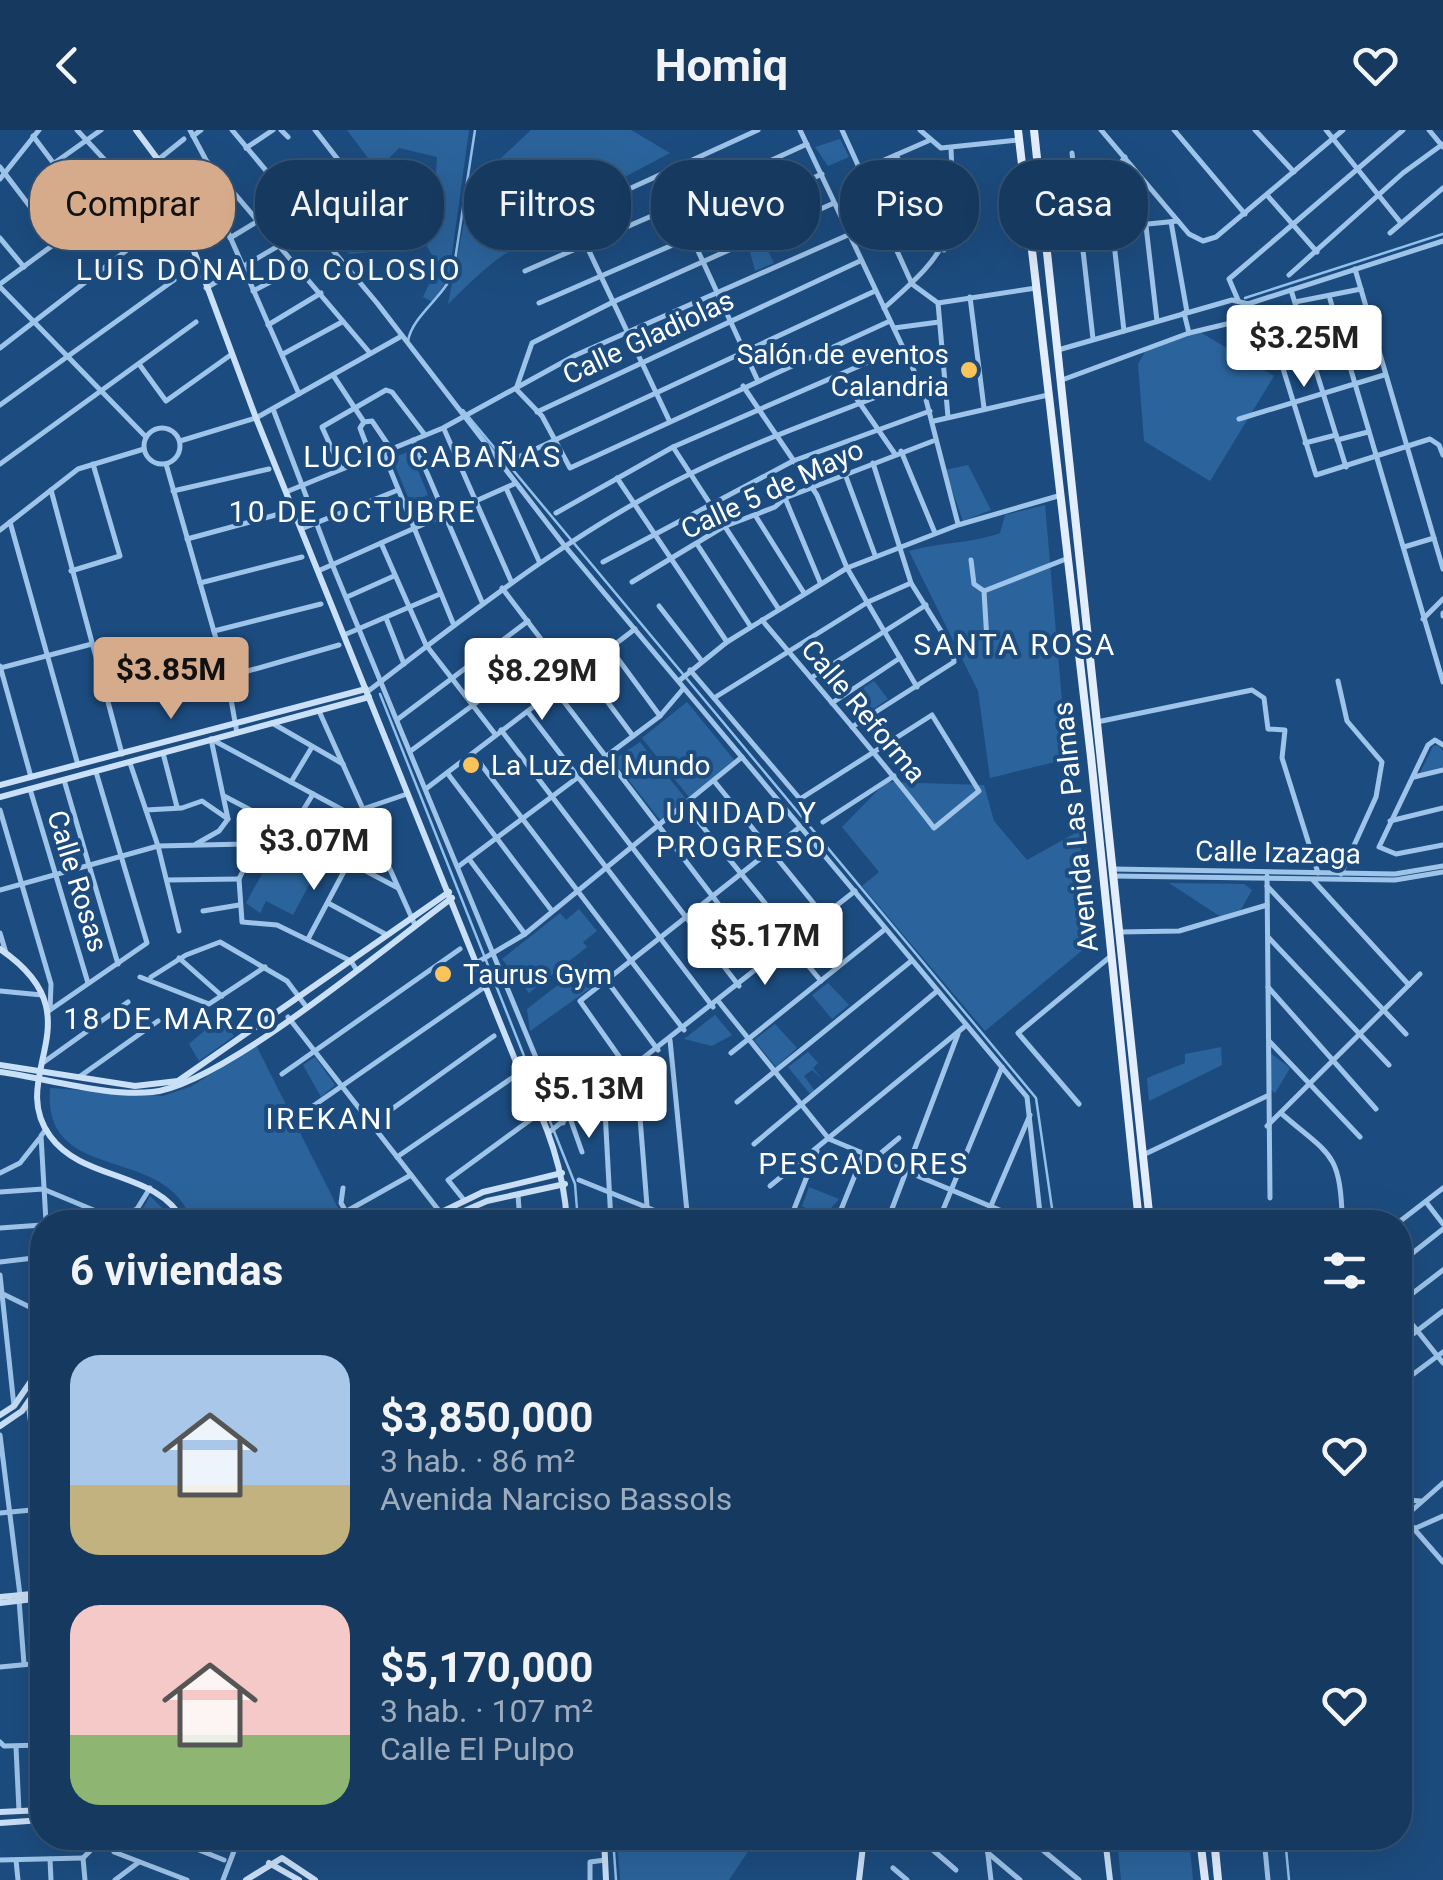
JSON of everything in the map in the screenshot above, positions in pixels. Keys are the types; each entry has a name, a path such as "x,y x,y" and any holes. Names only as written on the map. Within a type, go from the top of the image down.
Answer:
{"main road":[{"name":"Avenida Las Palmas","path":"1034,130 1037,160"},
{"name":"Avenida Las Palmas","path":"1019,135 1058,496 1069,558 1138,1210"},
{"name":"Avenida Las Palmas","path":"1046,250 1149,1210"},
{"path":"1201,1850 1205,1880"},
{"path":"1215,1850 1218,1880"}],"street":[{"path":"0,179 3,170 38,130"},
{"path":"76,130 105,160"},
{"path":"59,160 101,130"},
{"path":"136,130 158,160"},
{"path":"201,130 192,133 206,160"},
{"path":"232,130 255,162"},
{"path":"246,148 272,130"},
{"path":"281,130 288,137"},
{"path":"315,130 338,160"},
{"path":"695,160 758,130"},
{"path":"800,130 840,216"},
{"path":"843,130 855,160"},
{"path":"920,130 928,141 950,148 1019,135"},
{"path":"1101,130 1174,221 1202,240 1216,237 1343,130"},
{"path":"1174,130 1245,214"},
{"path":"1182,139 1186,130"},
{"path":"1255,130 1294,172"},
{"path":"1326,130 1401,224"},
{"path":"1238,300 1229,279 1404,130"},
{"path":"1290,275 1442,145 1429,130"},
{"path":"33,136 50,160"},
{"path":"162,160 184,139"},
{"path":"883,160 928,141"},
{"path":"772,160 807,144"},
{"path":"950,148 951,160"},
{"path":"1072,153 1073,160"},
{"path":"896,154 899,160"},
{"path":"3,170 30,205"},
{"path":"1390,233 1443,188"},
{"path":"235,194 255,217"},
{"path":"1267,195 1316,252"},
{"path":"516,389 532,343 612,302 840,205"},
{"path":"1148,226 1174,221"},
{"path":"1174,221 1189,332"},
{"path":"0,238 24,266"},
{"path":"286,492 443,428 576,355 840,239"},
{"path":"1058,350 1186,312 1238,300 1248,304 1443,241"},
{"path":"1148,243 1157,320"},
{"path":"235,249 299,394"},
{"path":"47,250 0,286 146,437"},
{"path":"0,348 128,250"},
{"path":"192,250 367,693 550,1132 565,1184 566,1210"},
{"path":"206,288 272,250"},
{"path":"283,250 370,354"},
{"path":"330,250 465,415 514,484 855,891 936,992 961,1030 1002,1067 1027,1097 1040,1210"},
{"path":"525,271 574,250"},
{"path":"588,250 669,420"},
{"path":"539,303 655,250"},
{"path":"696,250 757,378"},
{"path":"855,250 919,380 934,421 933,441 958,525"},
{"path":"896,250 912,284 938,303"},
{"path":"884,309 944,250"},
{"path":"1084,250 1093,340"},
{"path":"1114,250 1124,331"},
{"name":"Calle Gladiolas","path":"516,389 536,412 860,261"},
{"path":"253,291 300,266"},
{"path":"1354,269 1443,569"},
{"path":"0,405 174,280"},
{"path":"938,303 1036,288"},
{"path":"1330,299 1361,289"},
{"path":"1291,290 1346,467"},
{"path":"512,460 875,291"},
{"path":"268,325 322,293"},
{"path":"1295,302 1324,295 1330,299 1443,682"},
{"path":"970,297 984,409"},
{"path":"938,303 948,417"},
{"path":"1243,318 1248,304"},
{"path":"1061,380 1189,332 1243,318 1268,320 1316,475 1430,439 1440,445 1443,455"},
{"path":"536,412 570,468 757,378 890,320"},
{"path":"282,354 343,321"},
{"path":"0,464 196,322"},
{"path":"894,328 939,322"},
{"path":"180,441 256,418 400,336"},
{"path":"556,513 673,448 903,348"},
{"path":"139,364 166,401 232,354"},
{"path":"333,374 364,422"},
{"path":"1239,419 1384,375"},
{"path":"841,376 898,453 935,533"},
{"path":"0,797 319,712 367,693 482,602 577,537 690,473 919,380"},
{"path":"743,386 817,495 847,568 917,686"},
{"path":"341,469 322,427 389,390 425,435"},
{"path":"934,421 1048,395"},
{"path":"273,409 332,564 412,750 562,1124"},
{"path":"603,562 793,461 930,411"},
{"path":"371,457 360,428 364,422 372,421 391,449"},
{"path":"161,428 173,431 180,441 179,453 166,464 154,462 144,449 146,437 161,428"},
{"path":"443,428 511,582"},
{"path":"1305,443 1368,432"},
{"path":"413,440 482,602"},
{"name":"Calle 5 de Mayo","path":"632,582 723,527 809,488 933,441"},
{"path":"673,448 778,608"},
{"path":"0,530 78,469 144,449"},
{"path":"383,452 453,624"},
{"path":"71,572 120,556 94,464"},
{"path":"166,464 228,677 237,733"},
{"path":"852,727 954,662 952,650 911,583 873,464"},
{"path":"173,491 268,470"},
{"path":"845,474 875,555"},
{"path":"617,478 668,560 727,642"},
{"path":"318,571 514,484"},
{"path":"506,488 540,561"},
{"path":"51,490 122,754"},
{"path":"301,529 398,490"},
{"path":"459,866 660,716 684,687 685,674 702,660 820,582 901,544 1058,496"},
{"path":"785,498 820,582"},
{"path":"187,539 283,513"},
{"path":"755,515 804,593"},
{"path":"10,522 78,766"},
{"path":"1403,548 1434,538"},
{"path":"381,543 426,645 471,706 552,796 662,940 829,1139 1000,1210"},
{"path":"697,544 751,627"},
{"path":"200,583 302,557"},
{"path":"984,591 1069,558"},
{"path":"972,560 974,584 984,591"},
{"path":"346,597 394,576"},
{"path":"714,698 868,602 911,583"},
{"path":"502,588 570,676"},
{"path":"984,591 987,641"},
{"path":"344,636 440,594"},
{"path":"1423,619 1443,599"},
{"path":"214,630 321,604"},
{"path":"658,606 702,660"},
{"path":"811,678 926,606"},
{"path":"386,618 404,664"},
{"name":"Calle Reforma","path":"762,620 934,828 979,791 932,715 872,750"},
{"path":"398,719 528,621"},
{"path":"427,788 636,629"},
{"path":"31,777 0,668 92,644"},
{"path":"228,677 339,645"},
{"path":"412,750 548,648"},
{"path":"610,648 660,716"},
{"path":"832,702 900,658"},
{"path":"582,669 632,736"},
{"path":"685,674 714,698 800,799 872,750"},
{"path":"1338,681 1347,721 1382,762 1376,797 1340,874"},
{"path":"555,690 765,965"},
{"path":"1097,722 1239,691 1252,690 1264,698 1268,729 1285,730 1282,758 1318,872"},
{"path":"0,785 236,722 367,693"},
{"path":"319,712 414,922"},
{"path":"528,712 740,986"},
{"path":"272,723 343,764"},
{"path":"212,740 370,824"},
{"path":"193,846 219,831 228,818 212,740"},
{"path":"1443,745 1431,742 1380,843 1388,853 1443,845"},
{"path":"291,782 312,748"},
{"path":"163,753 177,808"},
{"path":"472,754 684,1030"},
{"path":"480,961 525,934 634,849 742,757"},
{"path":"130,763 158,846 179,931"},
{"path":"1414,777 1443,771"},
{"path":"50,1010 147,943 96,772"},
{"path":"447,773 552,911"},
{"path":"823,822 894,776"},
{"path":"64,780 118,964"},
{"path":"714,781 824,916"},
{"name":"Calle Rosas","path":"30,790 88,984"},
{"path":"363,809 410,793"},
{"path":"291,830 313,794"},
{"path":"224,796 398,888"},
{"path":"146,810 202,801 228,818"},
{"path":"685,805 821,981"},
{"path":"1390,822 1443,808"},
{"path":"0,810 51,984 40,1098 44,1210"},
{"path":"648,1206 633,1069 580,1001 801,827"},
{"path":"0,890 158,846 250,846 252,852 239,878 242,922 268,922 354,965"},
{"path":"469,859 525,934"},
{"path":"308,939 349,862"},
{"name":"Calle Izazaga","path":"1267,878 1306,872 1411,873 1443,869"},
{"name":"Calle Izazaga","path":"1113,872 1411,879 1443,869"},
{"path":"1306,872 1409,985"},
{"path":"165,880 239,878"},
{"path":"1267,878 1270,1198"},
{"path":"1267,878 1406,1034"},
{"path":"550,1132 740,986 855,891"},
{"path":"0,1068 43,1070 152,1092 190,1081 450,895"},
{"path":"328,903 388,936"},
{"path":"1120,932 1179,930 1266,904"},
{"path":"203,911 239,905"},
{"path":"354,965 388,936 414,922"},
{"path":"732,1053 884,930"},
{"path":"0,933 3,951 26,966 50,1010"},
{"path":"1266,934 1388,1065"},
{"path":"151,978 179,958 220,942 286,981 303,1002"},
{"path":"282,1074 460,949"},
{"path":"1079,1104 1018,1033 1111,956"},
{"path":"179,958 223,996"},
{"path":"737,1102 910,962"},
{"path":"140,977 151,978 209,1004 265,967"},
{"path":"1267,1126 1420,974"},
{"path":"607,981 658,1050"},
{"path":"1266,985 1376,1109"},
{"path":"306,1111 486,986"},
{"path":"0,991 44,995"},
{"path":"754,1144 936,992"},
{"path":"43,1070 128,1002"},
{"path":"43,1070 136,1086 171,1084 227,1055 288,1017 303,1002"},
{"path":"288,1017 438,1210"},
{"path":"78,1078 158,1021"},
{"path":"770,1186 961,1030"},
{"path":"892,1210 961,1030"},
{"path":"371,1124 494,1036"},
{"path":"1267,1039 1360,1138"},
{"path":"670,1040 683,1210"},
{"path":"943,1210 1002,1067"},
{"path":"397,1157 512,1078"},
{"path":"604,1092 610,1210"},
{"path":"1143,1156 1267,1096"},
{"path":"464,1200 448,1180 541,1112"},
{"path":"988,1210 1031,1112"},
{"path":"1282,1113 1332,1158 1342,1176 1340,1210"},
{"path":"570,1118 582,1152"},
{"path":"0,1172 20,1163 43,1133"},
{"path":"43,1133 73,1156 150,1188 176,1210"},
{"path":"875,1158 899,1138"},
{"path":"795,1210 818,1149"},
{"path":"841,1210 864,1154"},
{"path":"444,1210 484,1192 562,1173"},
{"path":"350,1210 411,1175"},
{"path":"579,1180 609,1188 657,1210"},
{"path":"467,1210 518,1192 565,1184"},
{"path":"135,1210 150,1188"},
{"path":"344,1188 340,1196 345,1210"},
{"path":"1412,1212 1443,1188"},
{"path":"0,1192 43,1189 93,1210"},
{"path":"484,1192 488,1201"},
{"path":"518,1192 519,1210"},
{"path":"1412,1253 1443,1226 1426,1202"},
{"path":"0,1228 30,1225"},
{"path":"0,1262 30,1259"},
{"path":"1412,1296 1443,1270"},
{"path":"0,1274 14,1406"},
{"path":"1,1293 30,1307"},
{"path":"1412,1335 1443,1311"},
{"path":"1412,1322 1440,1354 1443,1363"},
{"path":"1412,1375 1440,1354"},
{"path":"0,1415 14,1406 30,1383"},
{"path":"0,1426 30,1400"},
{"path":"28,1403 30,1413"},
{"path":"0,1435 24,1664"},
{"path":"1412,1510 1443,1484"},
{"path":"1412,1500 1421,1501"},
{"path":"0,1513 30,1511"},
{"path":"1443,1516 1413,1528 1443,1562"},
{"path":"0,1600 30,1597"},
{"path":"0,1666 30,1663"},
{"path":"0,1742 30,1745"},
{"path":"16,1746 19,1811"},
{"path":"0,1812 30,1811"},
{"path":"0,1823 30,1821"},
{"path":"0,1860 82,1858 90,1850"},
{"path":"113,1850 174,1878 188,1880"},
{"path":"199,1850 224,1860"},
{"path":"223,1880 234,1850"},
{"path":"605,1850 606,1880"},
{"path":"860,1880 861,1850"},
{"path":"932,1850 956,1870"},
{"path":"988,1850 990,1880"},
{"path":"1043,1850 1079,1880"},
{"path":"1106,1850 1110,1880"},
{"path":"1265,1850 1268,1880"},
{"path":"988,1853 1020,1880"},
{"path":"82,1858 85,1880"},
{"path":"246,1880 268,1862 282,1858 316,1880"},
{"path":"16,1860 18,1880"},
{"path":"50,1860 52,1880"},
{"path":"590,1880 590,1862 606,1860"},
{"path":"115,1880 139,1862"},
{"path":"268,1862 299,1880"},
{"path":"893,1868 907,1880"}],"shaded area":[{"path":"347,130 469,130 449,276 433,302 423,297 438,265 429,250 444,250 444,160 399,148 387,160 370,160"},
{"path":"531,130 631,130 670,153 631,174 631,160 499,160"},
{"path":"840,139 849,157 828,166 815,147"},
{"path":"464,222 464,250 512,250 485,269 448,304"},
{"path":"344,250 383,251 350,254"},
{"path":"750,250 768,250 774,263 755,271"},
{"path":"1200,332 1274,376 1210,481 1144,441 1138,364 1146,350"},
{"path":"410,451 428,495 410,502 392,458"},
{"path":"968,465 991,510 963,521 945,470"},
{"path":"1045,505 1067,759 990,778 978,691 909,551 1000,533 1005,515"},
{"path":"874,681 888,699 869,712 863,704 870,699 863,688"},
{"path":"687,702 735,761 689,797 642,738"},
{"path":"640,742 686,799 661,821 613,760"},
{"path":"1438,745 1443,751 1443,767 1420,773 1433,746"},
{"path":"886,782 984,785 994,821 1027,860 1079,831 1091,943 985,1031 862,886 879,872 842,827"},
{"path":"266,844 316,872 293,915 266,901 260,913 246,903 268,863 259,856"},
{"path":"1169,883 1244,884 1252,890 1239,913 1221,917"},
{"path":"579,909 597,931 583,942 587,947 529,993 502,959 560,913 566,920"},
{"path":"585,964 602,980 530,1031 527,1009"},
{"path":"828,983 849,1005 832,1019 812,995"},
{"path":"715,1015 732,1035 712,1046 684,1039"},
{"path":"219,1018 234,1036 199,1061 189,1044"},
{"path":"775,1024 797,1048 776,1067 754,1040"},
{"path":"256,1045 339,1210 185,1210 178,1197 158,1181 85,1153 65,1139 53,1119 50,1088 163,1096 192,1086"},
{"path":"1221,1047 1222,1065 1149,1101 1147,1078 1185,1063 1185,1054"},
{"path":"808,1052 818,1063 813,1068 822,1079 812,1070 804,1076 815,1091 811,1095 788,1067"},
{"path":"1269,1052 1290,1068 1275,1093 1268,1088"},
{"path":"315,1057 335,1085 321,1097 303,1065"},
{"path":"809,1187 839,1199 829,1210 802,1206"},
{"path":"150,1196 164,1210 142,1210"},
{"path":"618,1850 749,1850 729,1880 620,1880"},
{"path":"1118,1850 1190,1850 1193,1880 1121,1880"}],"waterway":[{"path":"408,341 415,323 453,273 475,130"},
{"path":"1245,298 1443,234"},
{"path":"463,410 1036,1098 1052,1210"},
{"path":"380,694 575,1184 577,1210"},
{"path":"614,1850 616,1880"},
{"path":"1286,1850 1289,1880"}],"place":[{"name":"Salón de eventos Calandria","path":"969,370"},
{"name":"La Luz del Mundo","path":"471,765"},
{"name":"Taurus Gym","path":"443,974"}],"district":[{"name":"LUIS DONALDO COLOSIO","path":"269,270"},
{"name":"LUCIO CABAÑAS","path":"433,457"},
{"name":"10 DE OCTUBRE","path":"353,512"},
{"name":"SANTA ROSA","path":"1015,645"},
{"name":"UNIDAD Y PROGRESO","path":"742,830"},
{"name":"18 DE MARZO","path":"171,1019"},
{"name":"IREKANI","path":"330,1119"},
{"name":"PESCADORES","path":"864,1164"}]}
